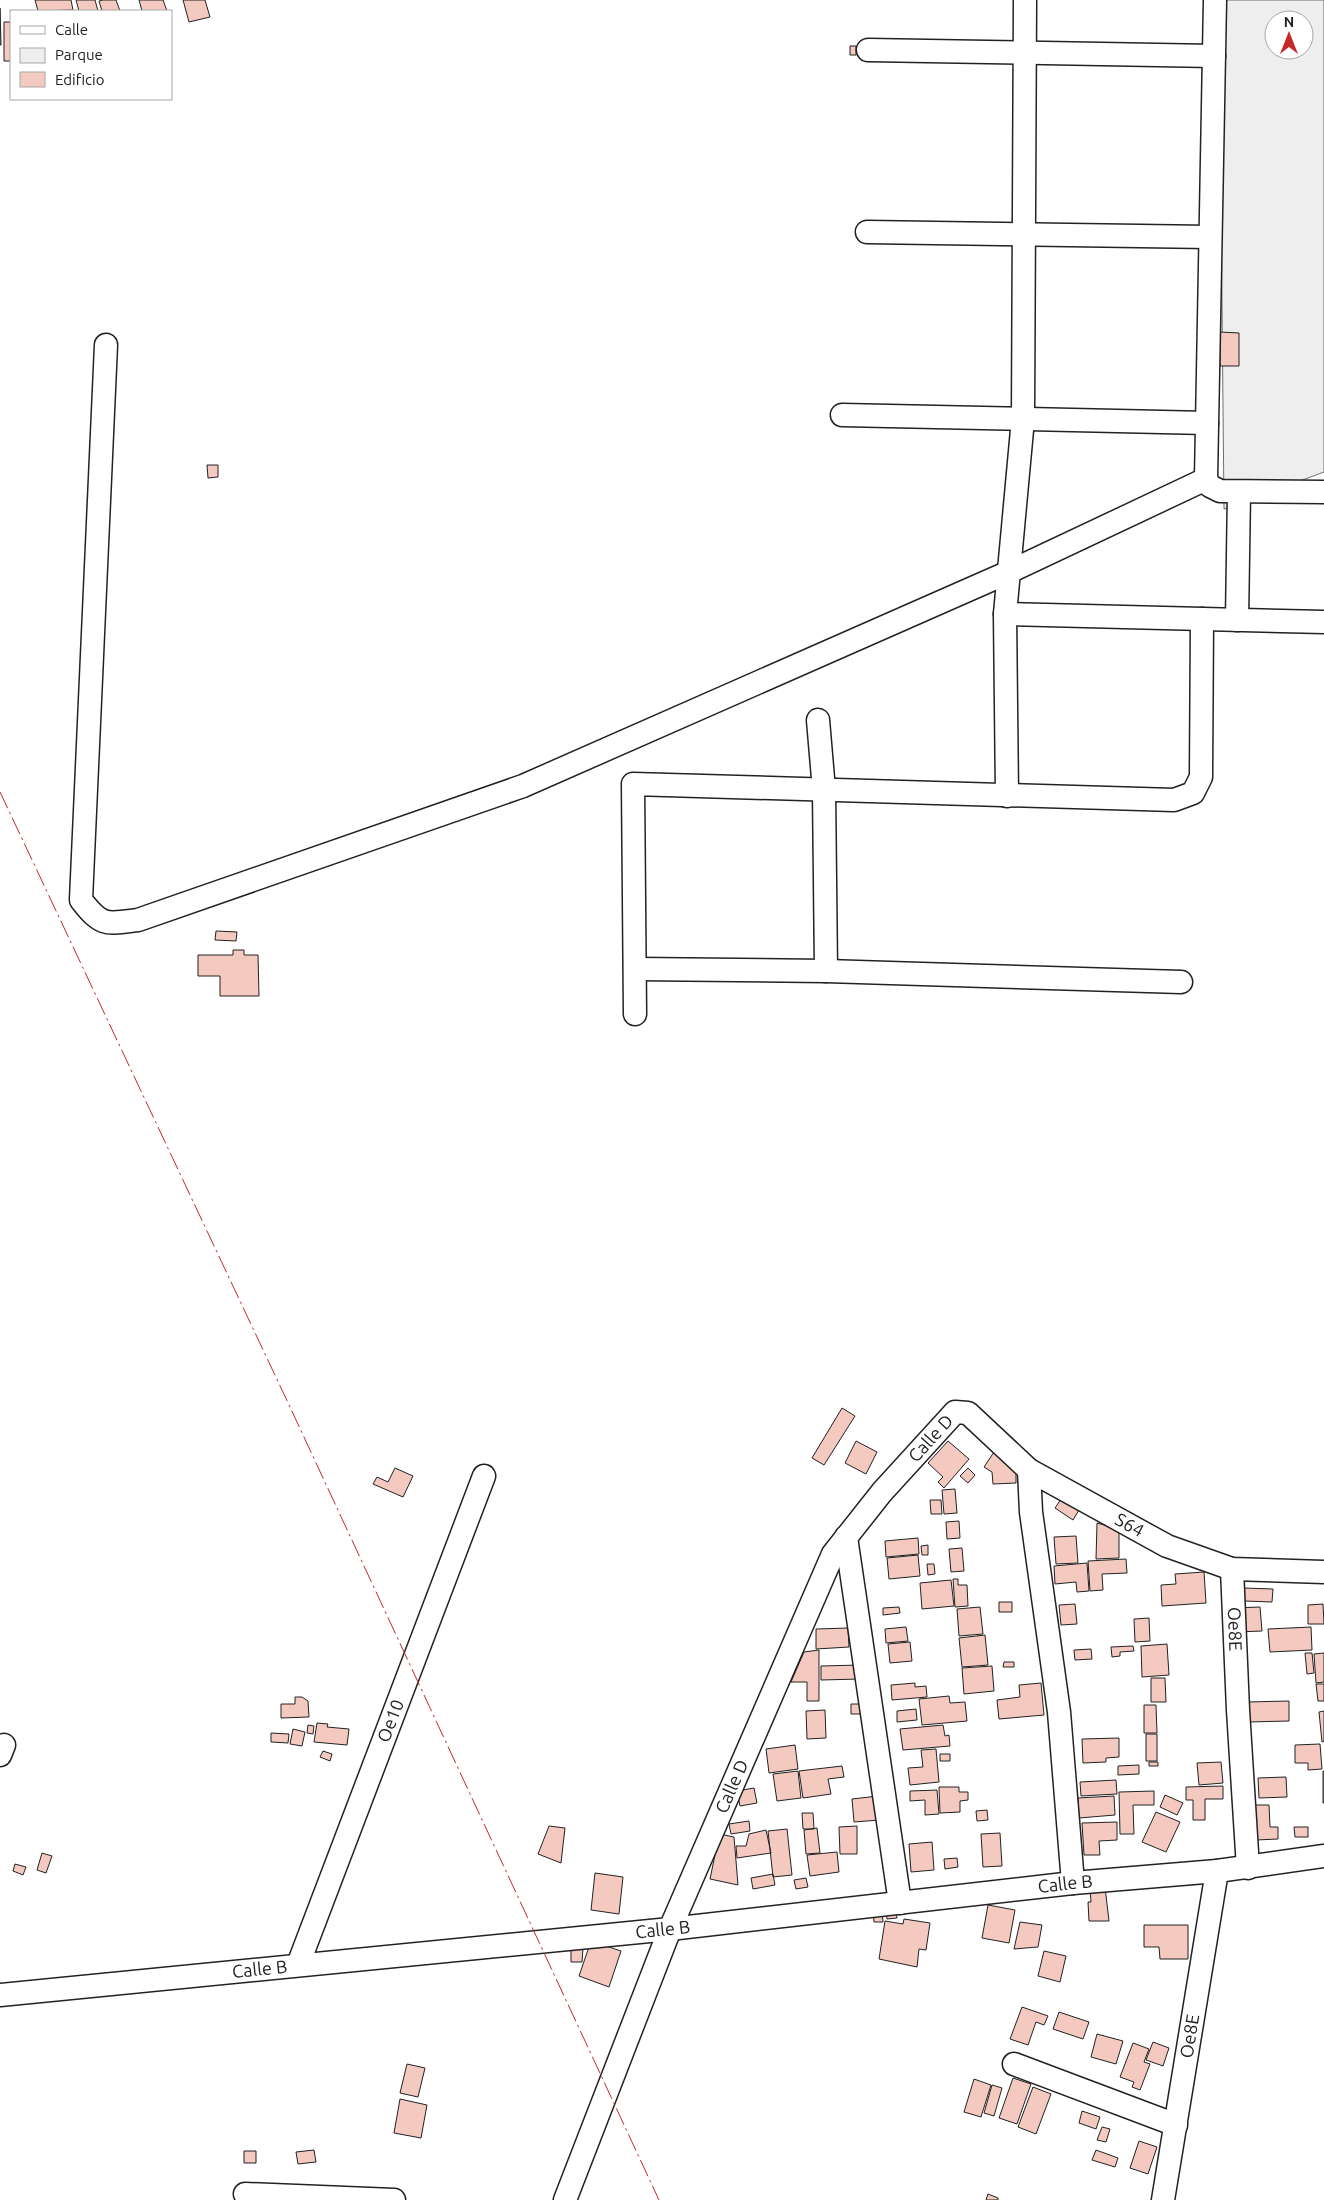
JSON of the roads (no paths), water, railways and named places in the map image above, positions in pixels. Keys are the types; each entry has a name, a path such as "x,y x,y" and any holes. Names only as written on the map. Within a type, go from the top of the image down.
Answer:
{"street":[{"path":"1007,796 1005,614 1023,419 1025,0"},
{"path":"1215,0 1206,478 1210,486 1220,491 1324,492"},
{"path":"868,50 1214,56"},
{"path":"866,232 1210,237"},
{"path":"106,345 81,900 95,918 110,924 138,920 523,786 1008,572 1206,478"},
{"path":"842,415 1207,423"},
{"path":"1236,620 1240,492"},
{"path":"1005,614 1324,622"},
{"path":"635,1014 633,784 1174,800 1193,793 1201,777 1202,619"},
{"path":"818,720 824,790 826,971"},
{"path":"635,969 826,971 1181,982"},
{"name":"S64","path":"961,1411 968,1413 1029,1470 1167,1546 1232,1569 1324,1572"},
{"name":"Calle D","path":"564,2200 670,1929 833,1554 882,1492 951,1416 955,1412 961,1411"},
{"path":"1029,1470 1031,1512 1059,1712 1073,1883"},
{"name":"Oe10","path":"298,1965 484,1476"},
{"path":"846,1537 900,1903"},
{"name":"Oe8E","path":"1232,1569 1238,1710 1248,1868"},
{"name":"Calle B","path":"0,1995 670,1929 1073,1883 1248,1868 1324,1856"},
{"name":"Oe8E","path":"1163,2200 1217,1871"},
{"path":"1014,2064 1176,2125"},
{"path":"245,2194 394,2200"}]}
